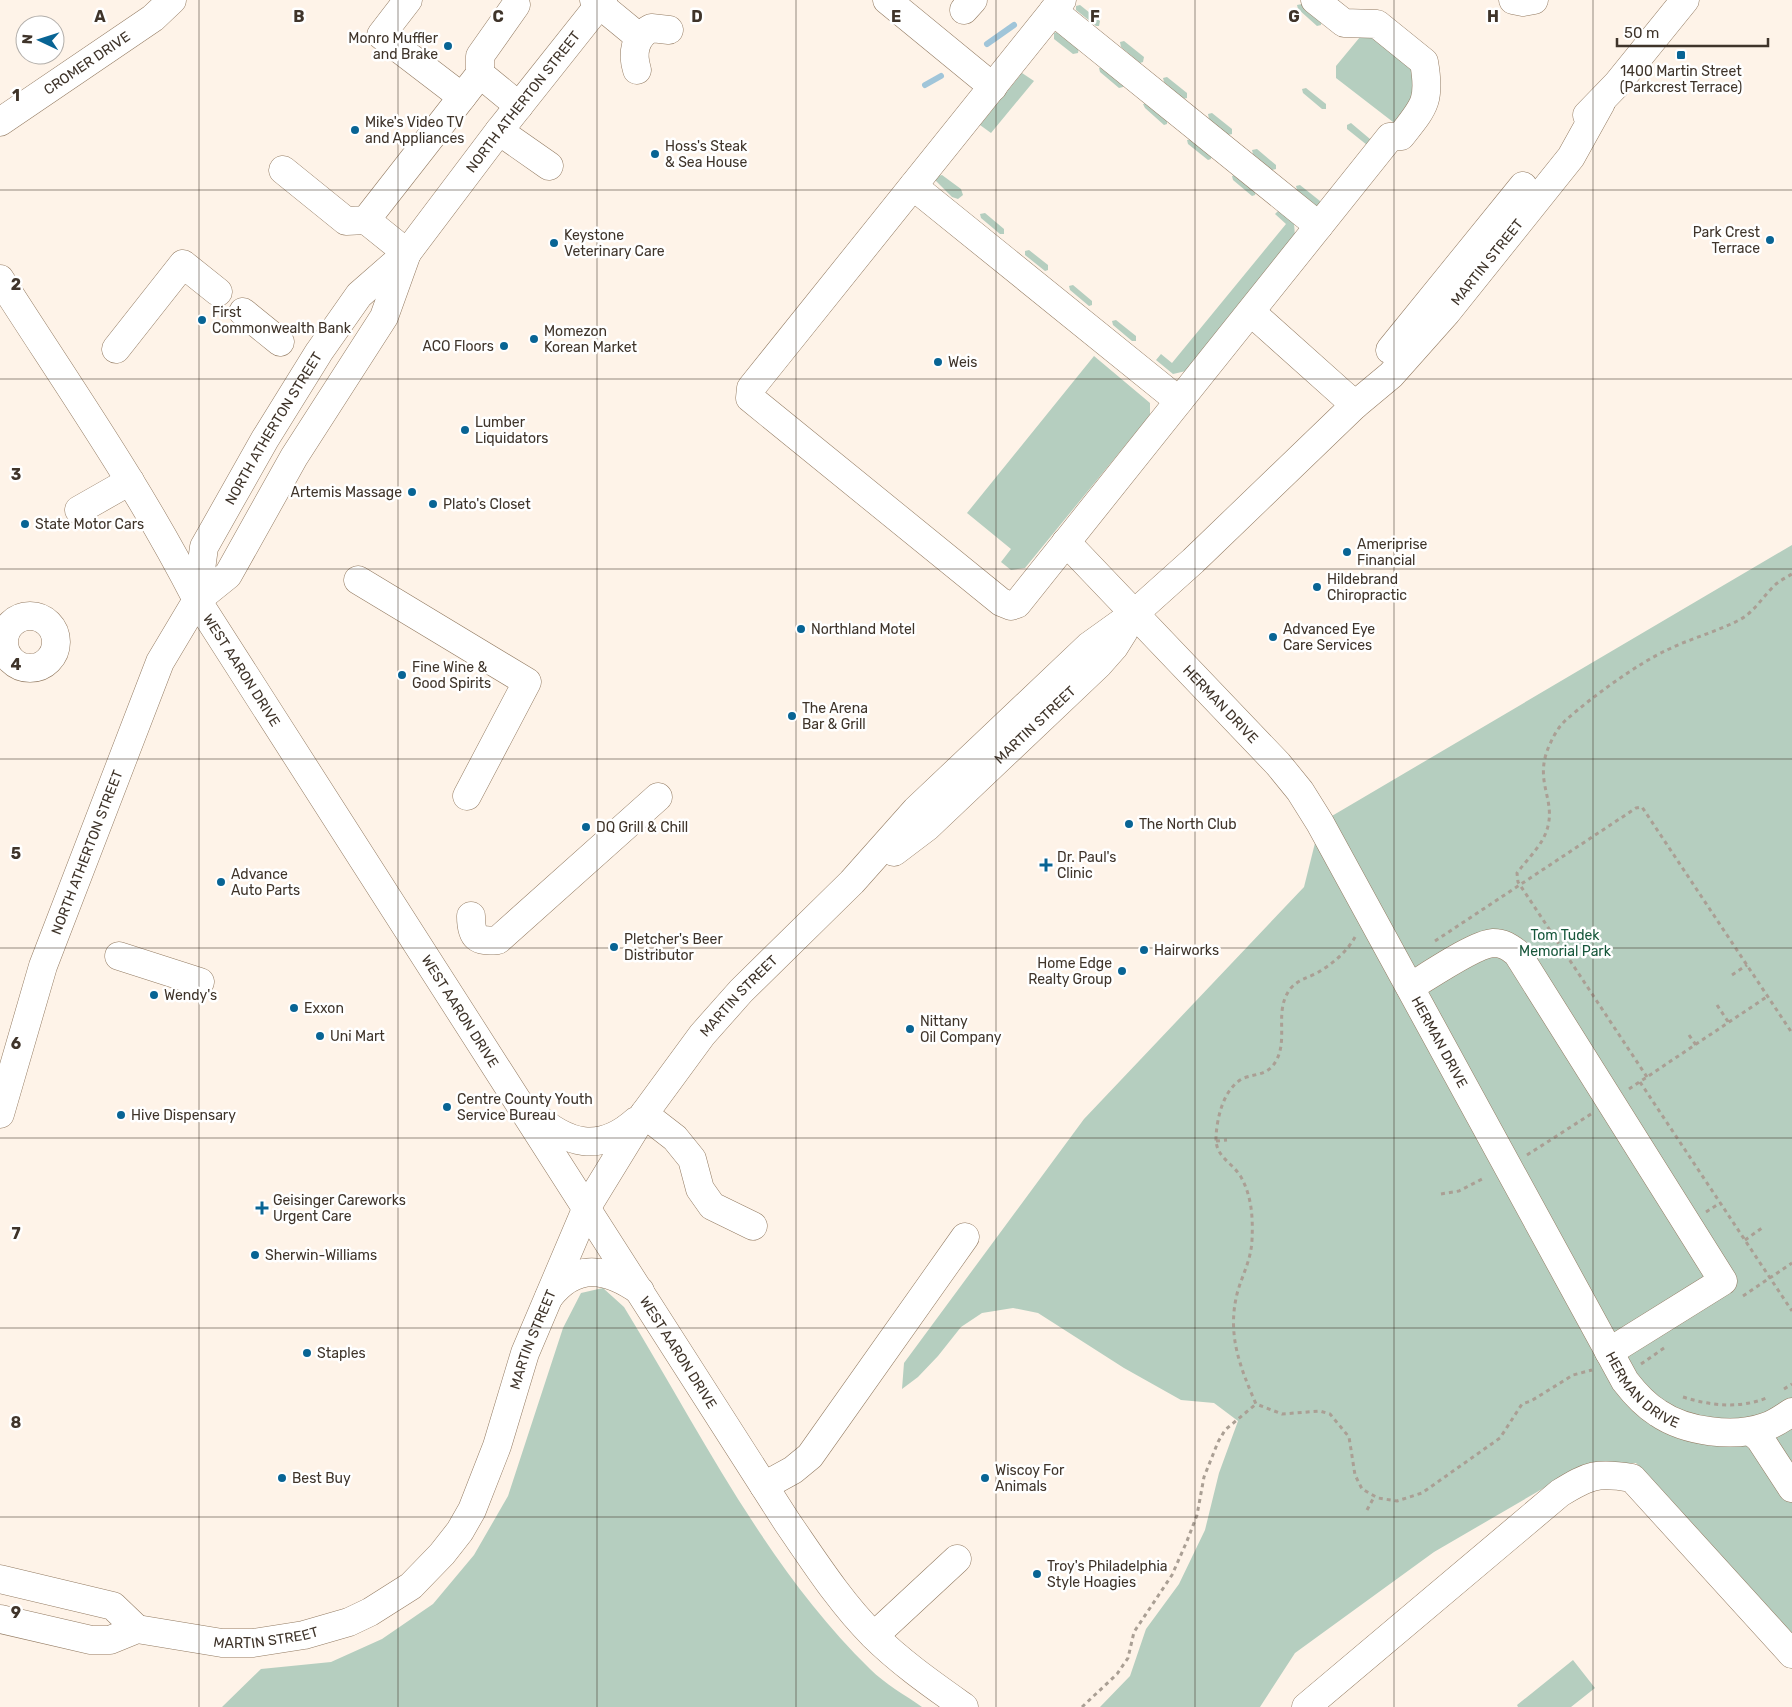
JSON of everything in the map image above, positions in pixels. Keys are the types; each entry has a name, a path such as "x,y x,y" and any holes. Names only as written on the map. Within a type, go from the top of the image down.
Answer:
{"street":[{"name":"CROMER DRIVE","path":"0,122 153,18 172,0"},
{"path":"408,0 381,35 462,97"},
{"path":"887,0 993,87"},
{"path":"1315,0 1344,23 1377,24 1424,62 1426,90 1423,107 1400,136 1390,137 1180,401 1017,604 1006,606 750,398 752,388 1058,6 1319,226"},
{"path":"1513,0 1523,2 1534,0"},
{"name":"MARTIN STREET","path":"138,1629 222,1643 253,1643 289,1638 349,1622 370,1612 411,1586 442,1554 460,1531 472,1510 494,1454 525,1353 587,1207 644,1114 676,1068 722,1010 852,882 927,827 1099,664 1114,646 1135,613 1355,405 1391,348 1491,225 1557,145 1601,103 1685,0"},
{"path":"599,2 639,37"},
{"name":"NORTH ATHERTON STREET","path":"0,1114 44,966 94,831 160,662 197,600 204,547 265,439 319,352 359,295 407,253 599,2"},
{"path":"366,220 480,74 480,56 516,5"},
{"path":"637,70 634,55 639,37 651,28 669,30"},
{"path":"480,74 519,106"},
{"path":"499,131 550,166"},
{"path":"282,170 346,221 366,220 407,253"},
{"path":"913,186 1180,401"},
{"path":"116,349 183,264 218,292"},
{"name":"WEST AARON DRIVE","path":"0,279 130,481 177,560 197,600 819,1569 853,1614 874,1636 904,1663 964,1707"},
{"path":"243,312 280,342"},
{"path":"1251,312 1355,405"},
{"path":"79,510 130,481"},
{"name":"HERMAN DRIVE","path":"1066,542 1278,764 1300,792 1410,988 1602,1360 1625,1381 1641,1401 1659,1414 1681,1424 1710,1430 1751,1431"},
{"path":"358,580 527,682 467,796"},
{"path":"471,916 471,929 476,937 486,941 498,940 658,797"},
{"path":"1410,988 1477,948 1492,943 1507,945 1517,953 1724,1281 1602,1360"},
{"path":"119,956 200,982"},
{"path":"520,1103 548,1127 578,1140 592,1143 615,1136 644,1114 675,1138 692,1159 700,1189 712,1206 753,1226"},
{"path":"764,1486 793,1470 810,1456 965,1237"},
{"path":"546,1303 560,1284 569,1278 594,1272 617,1277 641,1292"},
{"path":"1751,1431 1767,1426 1781,1400"},
{"path":"1751,1431 1760,1439 1792,1488"},
{"path":"1306,1707 1560,1493 1585,1478 1607,1474 1632,1478 1792,1654"},
{"path":"874,1636 957,1559"},
{"path":"0,1579 113,1606 138,1629 126,1636 110,1640 91,1640 0,1619"}],"path":[{"path":"1647,1077 1520,886 1516,877 1517,873 1541,842 1548,827 1549,808 1543,783 1543,768 1549,746 1566,720 1641,664 1667,650 1743,617 1777,583 1792,574"},
{"path":"1431,944 1636,808 1642,808 1792,1033"},
{"path":"1359,932 1333,962 1298,981 1290,989 1282,1012 1281,1052 1270,1069 1264,1073 1244,1079 1231,1088 1222,1107 1216,1141 1217,1149 1240,1176 1251,1203 1251,1252 1249,1264 1237,1293 1232,1328 1240,1367 1256,1404 1282,1414 1320,1411 1330,1414 1349,1438 1358,1483 1362,1489 1374,1497 1397,1501 1422,1493 1500,1438 1522,1404 1531,1402 1573,1375 1602,1360"},
{"path":"1732,975 1747,965"},
{"path":"1768,996 1640,1082 1792,1311"},
{"path":"1717,1005 1729,1023"},
{"path":"1689,1035 1696,1045"},
{"path":"1526,1156 1592,1114"},
{"path":"1216,1141 1227,1140"},
{"path":"1441,1194 1459,1191 1484,1178"},
{"path":"1711,1209 1720,1203"},
{"path":"1745,1240 1762,1228"},
{"path":"1637,1359 1645,1371"},
{"path":"1678,1396 1696,1401 1732,1405 1781,1400 1792,1384"},
{"path":"1082,1707 1117,1674 1128,1658 1131,1638 1172,1575 1187,1541 1197,1515 1204,1476 1216,1446 1225,1430 1256,1404"},
{"path":"1367,1510 1374,1497"}],"green space":[{"path":"1302,4 1321,20 1321,25 1317,26 1298,9 1297,5"},
{"path":"1080,5 1100,21 1099,26 1096,26 1076,10 1076,6"},
{"path":"1060,31 1079,47 1078,53 1073,54 1054,39 1054,33"},
{"path":"1369,35 1418,73 1421,100 1400,121 1393,122 1336,78 1336,66 1360,37"},
{"path":"1124,41 1144,57 1143,62 1140,63 1121,47 1120,42"},
{"path":"1103,67 1123,83 1123,87 1119,88 1100,72 1099,68"},
{"path":"1022,73 1034,81 991,133 980,125"},
{"path":"1167,77 1187,93 1187,98 1183,99 1164,82 1163,78"},
{"path":"1306,88 1326,104 1326,109 1322,109 1303,93 1302,89"},
{"path":"1148,103 1167,119 1167,124 1164,125 1145,108 1143,104"},
{"path":"1212,113 1232,129 1232,134 1228,135 1209,119 1208,114"},
{"path":"1351,123 1370,139 1370,144 1367,145 1347,129 1347,125"},
{"path":"1192,139 1211,155 1211,159 1208,160 1188,144 1187,140"},
{"path":"1257,149 1276,165 1276,169 1272,170 1253,154 1252,150"},
{"path":"942,175 961,189 963,195 958,199 952,197 935,180 938,176"},
{"path":"1236,175 1256,191 1255,195 1252,196 1233,180 1232,176"},
{"path":"1300,185 1320,201 1320,205 1316,206 1297,190 1296,186"},
{"path":"1279,210 1294,223 1295,237 1186,371 1173,374 1156,360 1161,354 1172,363 1286,224 1275,214"},
{"path":"985,213 1004,229 1004,234 1000,234 981,218 980,214"},
{"path":"1029,250 1048,265 1048,270 1045,271 1025,255 1025,251"},
{"path":"1073,285 1092,301 1092,305 1089,306 1070,290 1069,286"},
{"path":"1116,320 1136,336 1136,341 1132,341 1113,325 1112,321"},
{"path":"1094,356 1150,403 1150,415 1025,568 1011,570 1001,562 1011,549 967,513"},
{"name":"Tom Tudek Memorial Park","path":"1792,545 1792,1639 1636,1463 1580,1467 1434,1552 1295,1653 1260,1707 1100,1707 1130,1676 1146,1629 1179,1584 1205,1530 1219,1473 1238,1421 1214,1403 1181,1400 1124,1368 1038,1313 1013,1308 982,1313 961,1327 938,1356 918,1377 902,1389 904,1363 1084,1119 1304,887 1320,823"},
{"path":"603,1288 624,1307 736,1496 798,1586 832,1629 870,1669 922,1707 222,1707 261,1669 331,1662 382,1639 433,1604 474,1555 508,1496 563,1328 581,1293"},
{"path":"1573,1660 1595,1688 1571,1707 1518,1707 1517,1705"}],"waterway":[{"path":"987,44 1014,25"},
{"path":"925,85 941,76"}],"place":[{"name":"Monro Muffler and Brake","path":"448,46"},
{"name":"1400 Martin Street (Parkcrest Terrace)","path":"1681,55"},
{"name":"Mike's Video TV and Appliances","path":"355,130"},
{"name":"Hoss's Steak & Sea House","path":"655,154"},
{"name":"Park Crest Terrace","path":"1770,240"},
{"name":"Keystone Veterinary Care","path":"554,243"},
{"name":"First Commonwealth Bank","path":"202,320"},
{"name":"Momezon Korean Market","path":"534,339"},
{"name":"ACO Floors","path":"504,346"},
{"name":"Weis","path":"938,362"},
{"name":"Lumber Liquidators","path":"465,430"},
{"name":"Artemis Massage","path":"412,492"},
{"name":"Plato's Closet","path":"433,504"},
{"name":"State Motor Cars","path":"25,524"},
{"name":"Ameriprise Financial","path":"1347,552"},
{"name":"Hildebrand Chiropractic","path":"1317,587"},
{"name":"Northland Motel","path":"801,629"},
{"name":"Advanced Eye Care Services","path":"1273,637"},
{"name":"Fine Wine & Good Spirits","path":"402,675"},
{"name":"The Arena Bar & Grill","path":"792,716"},
{"name":"The North Club","path":"1129,824"},
{"name":"DQ Grill & Chill","path":"586,827"},
{"name":"Dr. Paul's Clinic","path":"1046,865"},
{"name":"Advance Auto Parts","path":"221,882"},
{"name":"Pletcher's Beer Distributor","path":"614,947"},
{"name":"Hairworks","path":"1144,950"},
{"name":"Home Edge Realty Group","path":"1122,971"},
{"name":"Wendy's","path":"154,995"},
{"name":"Exxon","path":"294,1008"},
{"name":"Nittany Oil Company","path":"910,1029"},
{"name":"Uni Mart","path":"320,1036"},
{"name":"Centre County Youth Service Bureau","path":"447,1107"},
{"name":"Hive Dispensary","path":"121,1115"},
{"name":"Geisinger Careworks Urgent Care","path":"262,1208"},
{"name":"Sherwin-Williams","path":"255,1255"},
{"name":"Staples","path":"307,1353"},
{"name":"Best Buy","path":"282,1478"},
{"name":"Wiscoy For Animals","path":"985,1478"},
{"name":"Troy's Philadelphia Style Hoagies","path":"1037,1574"}]}
